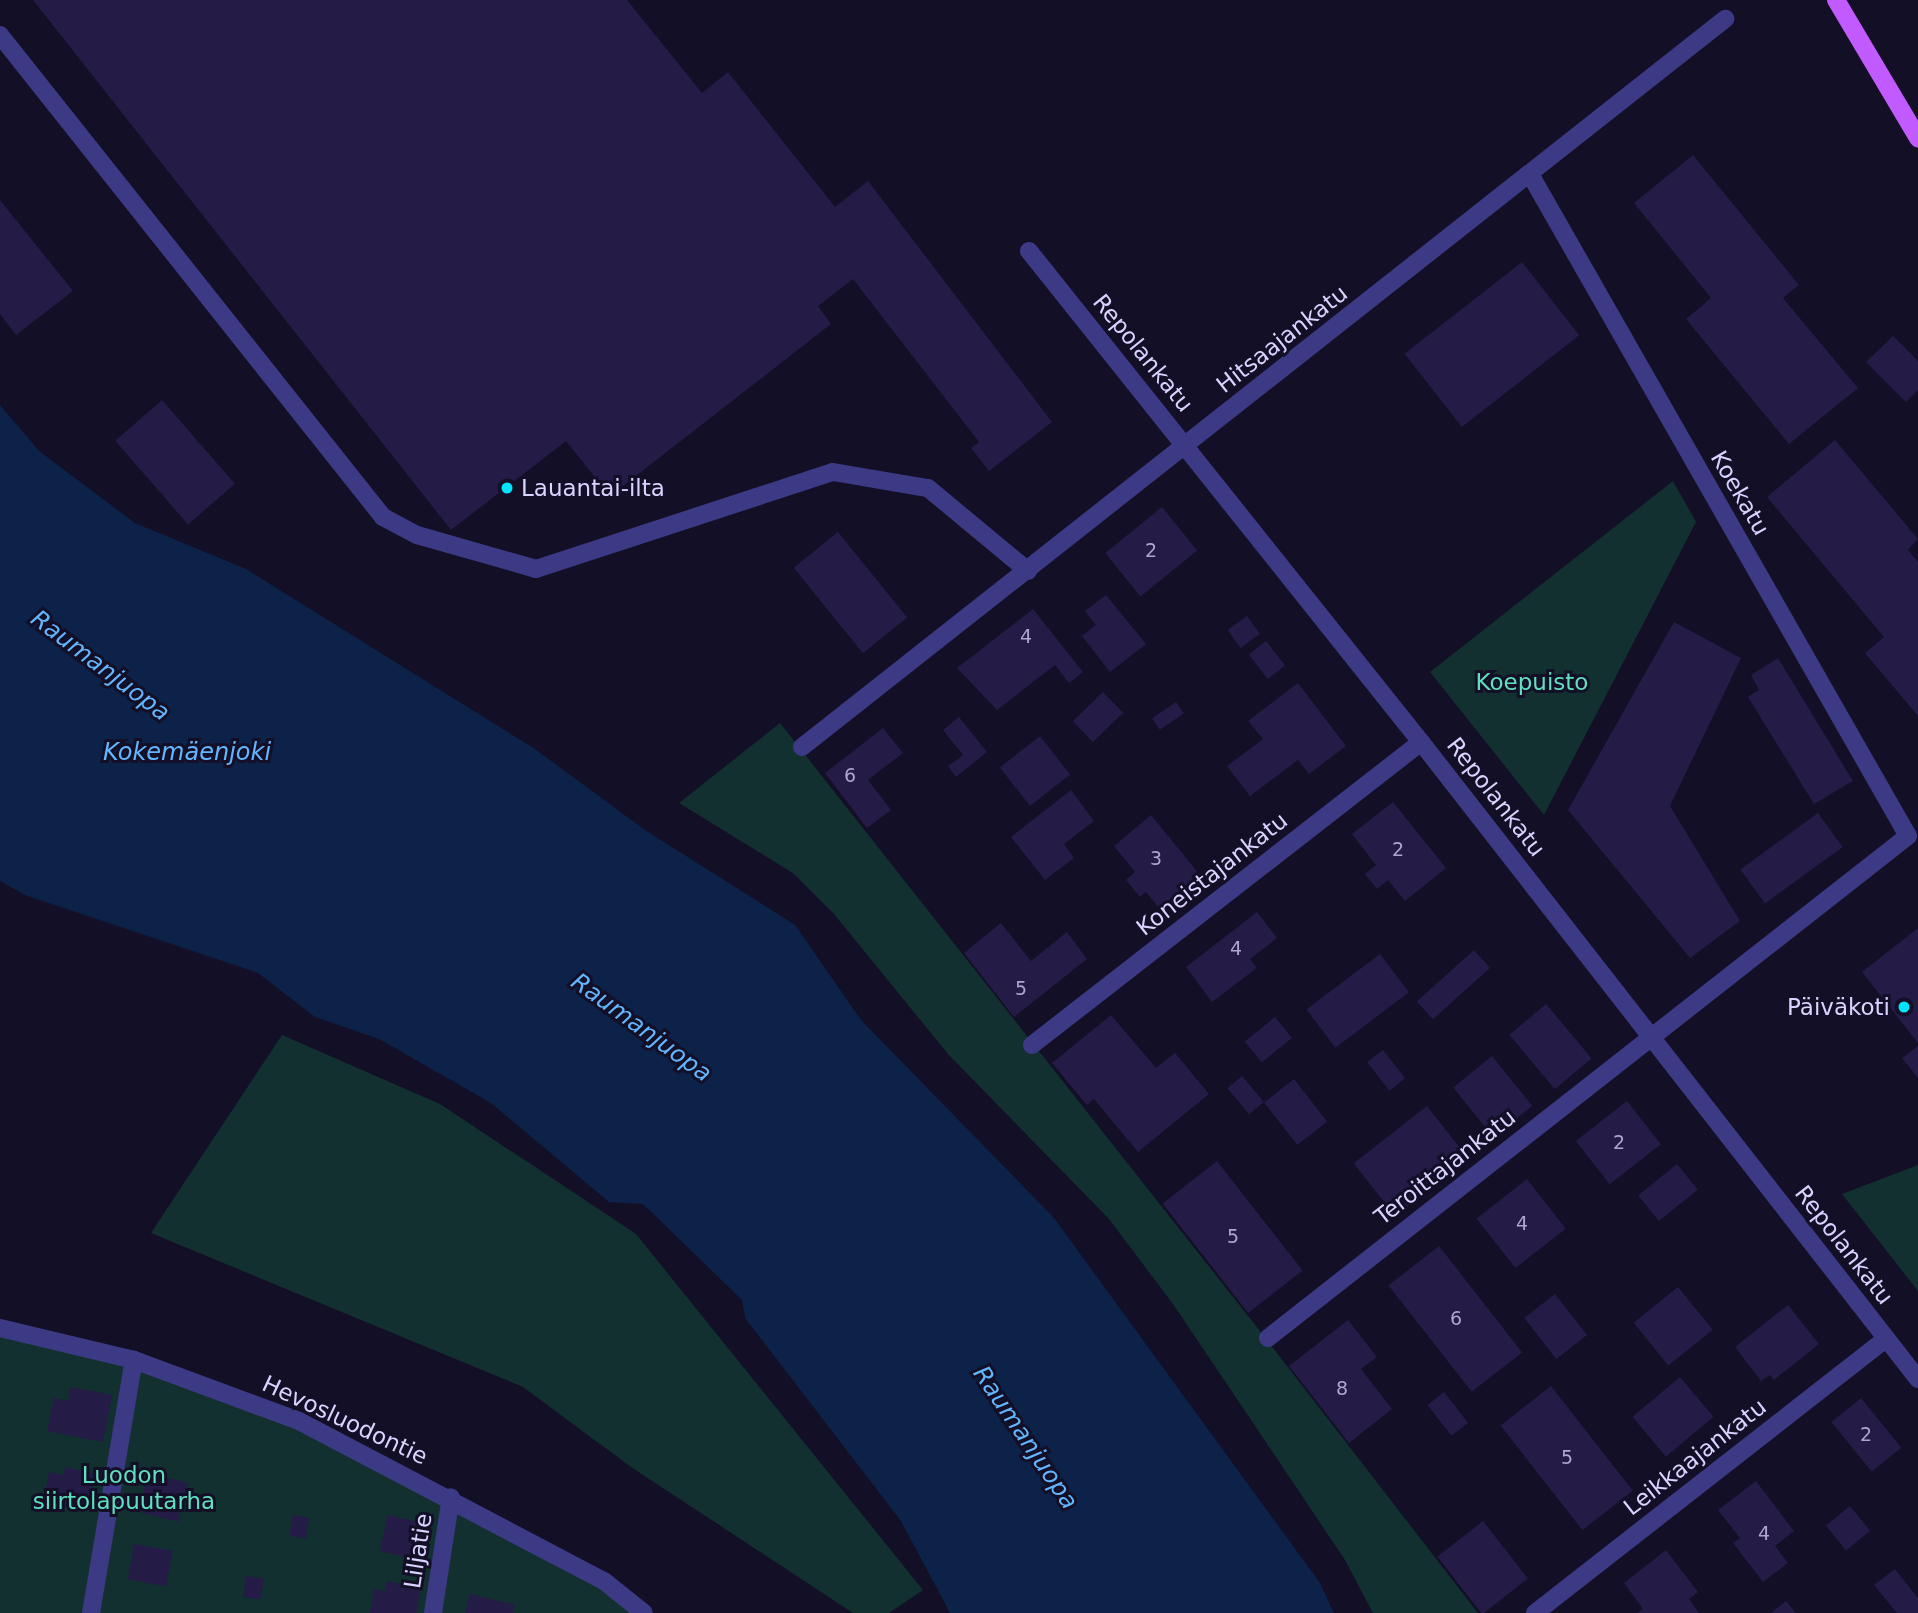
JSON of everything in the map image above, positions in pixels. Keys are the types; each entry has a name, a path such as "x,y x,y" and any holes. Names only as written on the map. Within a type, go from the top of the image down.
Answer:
{"main road":[{"path":"1836,0 1918,138"}],"street":[{"name":"Hitsaajankatu","path":"802,747 1725,19"},
{"path":"0,35 383,517 416,535 536,569 833,472 928,488 1028,571"},
{"name":"Koekatu","path":"1530,174 1913,832 1651,1035"},
{"name":"Repolankatu","path":"1028,251 1422,741 1918,1379"},
{"name":"Koneistajankatu","path":"1032,1045 1422,741"},
{"name":"Teroittajankatu","path":"1268,1338 1651,1035"},
{"name":"Hevosluodontie","path":"0,1328 134,1360 299,1421 451,1497 604,1581 645,1613"},
{"name":"Leikkaajankatu","path":"1535,1613 1886,1339"},
{"path":"91,1613 134,1360"},
{"name":"Liljatie","path":"433,1613 451,1497"}],"green space":[{"name":"Koepuisto","path":"1673,481 1696,522 1544,815 1430,672"},
{"path":"780,723 1256,1326 1478,1613 1373,1613 1345,1560 1173,1304 1109,1219 948,1054 834,914 793,873 679,803"},
{"path":"282,1035 440,1104 636,1234 923,1590 889,1613 853,1613 631,1467 523,1387 151,1233"},
{"path":"1918,1165 1918,1291 1842,1194"},
{"name":"Luodon siirtolapuutarha","path":"0,1328 134,1360 299,1421 644,1613 0,1613"}],"water":[{"name":"Kokemäenjoki","path":"0,405 39,451 135,523 246,569 535,749 645,830 795,925 861,1020 1054,1218 1320,1583 1334,1613 950,1613 901,1521 745,1318 742,1300 643,1204 609,1202 491,1103 379,1039 315,1017 258,973 25,895 0,881"}],"building":[{"path":"33,0 627,0 702,93 728,72 835,207 868,181 1052,422 989,471 971,448 979,442 853,279 818,306 831,324 610,496 566,441 451,530"},
{"path":"1693,155 1799,285 1783,298 1858,388 1789,444 1686,319 1711,298 1634,203"},
{"path":"0,200 73,291 16,335 0,314"},
{"path":"1522,262 1579,335 1462,427 1405,354"},
{"path":"1893,336 1918,361 1918,390 1906,402 1866,362"},
{"path":"162,400 235,484 188,524 115,441"},
{"path":"1835,440 1918,539 1908,550 1918,562 1918,716 1865,653 1884,637 1767,497"},
{"path":"1162,507 1197,551 1141,596 1105,553"},
{"path":"838,532 907,617 863,653 794,568"},
{"path":"1106,595 1146,644 1110,672 1082,636 1096,625 1085,611"},
{"path":"1033,609 1083,672 1069,683 1055,665 997,710 957,668"},
{"path":"1247,616 1260,634 1241,648 1228,630"},
{"path":"1674,622 1741,658 1670,806 1740,921 1690,958 1568,810"},
{"path":"1266,641 1285,665 1268,679 1249,655"},
{"path":"1778,658 1853,781 1814,804 1748,697 1759,690 1751,675"},
{"path":"1298,683 1346,746 1309,774 1298,760 1250,796 1227,766 1263,739 1248,721"},
{"path":"1103,692 1123,713 1093,742 1073,721"},
{"path":"1176,702 1184,714 1160,730 1152,718"},
{"path":"959,717 987,752 956,777 948,766 963,755 943,730"},
{"path":"883,728 903,753 868,780 891,810 867,828 825,773"},
{"path":"1040,736 1070,775 1030,806 1000,767"},
{"path":"1071,790 1094,821 1064,844 1074,858 1045,880 1011,837"},
{"path":"1393,802 1446,868 1405,901 1388,880 1377,889 1365,874 1376,865 1352,834"},
{"path":"1818,813 1843,847 1765,903 1740,869"},
{"path":"1151,815 1200,875 1159,908 1146,892 1140,897 1126,880 1135,872 1114,846"},
{"path":"1257,912 1277,938 1250,959 1257,968 1212,1002 1186,967"},
{"path":"1001,923 1031,961 1067,932 1087,959 1014,1017 964,953"},
{"name":"Päiväkoti","path":"1918,928 1918,1043 1862,972"},
{"path":"1474,950 1490,968 1433,1019 1417,1002"},
{"path":"1380,954 1409,992 1335,1048 1307,1009"},
{"path":"1546,1004 1592,1058 1555,1089 1509,1035"},
{"path":"1111,1015 1156,1068 1175,1053 1209,1094 1138,1152 1094,1099 1087,1105 1052,1063"},
{"path":"1275,1017 1292,1038 1262,1063 1245,1042"},
{"name":"Päiväkoti","path":"1918,1046 1918,1078 1902,1058"},
{"path":"1383,1050 1405,1078 1389,1091 1367,1062"},
{"path":"1492,1056 1532,1106 1493,1137 1453,1087"},
{"path":"1242,1076 1264,1102 1249,1114 1227,1088"},
{"path":"1294,1079 1327,1122 1297,1145 1264,1102"},
{"path":"1627,1101 1661,1144 1610,1184 1576,1141"},
{"path":"1427,1106 1468,1159 1395,1216 1354,1163"},
{"path":"1217,1161 1303,1271 1248,1313 1163,1203"},
{"path":"1677,1164 1698,1190 1659,1221 1638,1195"},
{"path":"1527,1179 1566,1229 1515,1268 1477,1218"},
{"path":"1439,1246 1522,1352 1472,1392 1389,1285"},
{"path":"1678,1287 1713,1330 1668,1366 1634,1323"},
{"path":"1555,1294 1587,1335 1556,1359 1524,1318"},
{"path":"1788,1305 1819,1344 1774,1380 1770,1375 1761,1381 1735,1347"},
{"path":"1348,1320 1377,1357 1361,1369 1392,1409 1349,1443 1289,1366"},
{"path":"1680,1377 1713,1417 1666,1457 1633,1417"},
{"path":"1551,1386 1633,1491 1582,1530 1501,1425"},
{"path":"71,1387 112,1395 103,1442 47,1431 54,1398 68,1401"},
{"path":"1444,1392 1468,1423 1451,1436 1427,1405"},
{"path":"1861,1398 1901,1448 1872,1472 1831,1422"},
{"path":"65,1467 94,1473 87,1511 43,1503 49,1472 64,1475"},
{"path":"148,1473 188,1483 178,1522 138,1512"},
{"path":"1756,1481 1794,1531 1775,1546 1788,1563 1763,1582 1733,1543 1740,1538 1718,1510"},
{"path":"1850,1506 1870,1531 1846,1550 1826,1526"},
{"path":"293,1515 310,1518 306,1539 289,1536"},
{"path":"388,1515 427,1524 419,1560 380,1551"},
{"path":"1483,1521 1528,1579 1481,1613 1437,1557"},
{"path":"134,1544 172,1551 166,1586 128,1579"},
{"path":"1666,1550 1698,1592 1689,1599 1699,1613 1637,1613 1643,1609 1624,1583"},
{"path":"1895,1569 1918,1598 1918,1613 1897,1613 1874,1585"},
{"path":"246,1576 264,1579 260,1600 243,1597"},
{"path":"387,1581 421,1587 416,1613 370,1613 374,1589 385,1591"},
{"path":"470,1594 515,1605 513,1613 465,1613"},
{"path":"1786,1601 1796,1613 1771,1613"}],"place":[{"name":"Lauantai-ilta","path":"507,488"},
{"name":"Päiväkoti","path":"1904,1007"}],"water label":[{"name":"Raumanjuopa","path":"100,666"},
{"name":"Raumanjuopa","path":"641,1028"},
{"name":"Raumanjuopa","path":"1025,1438"}]}
